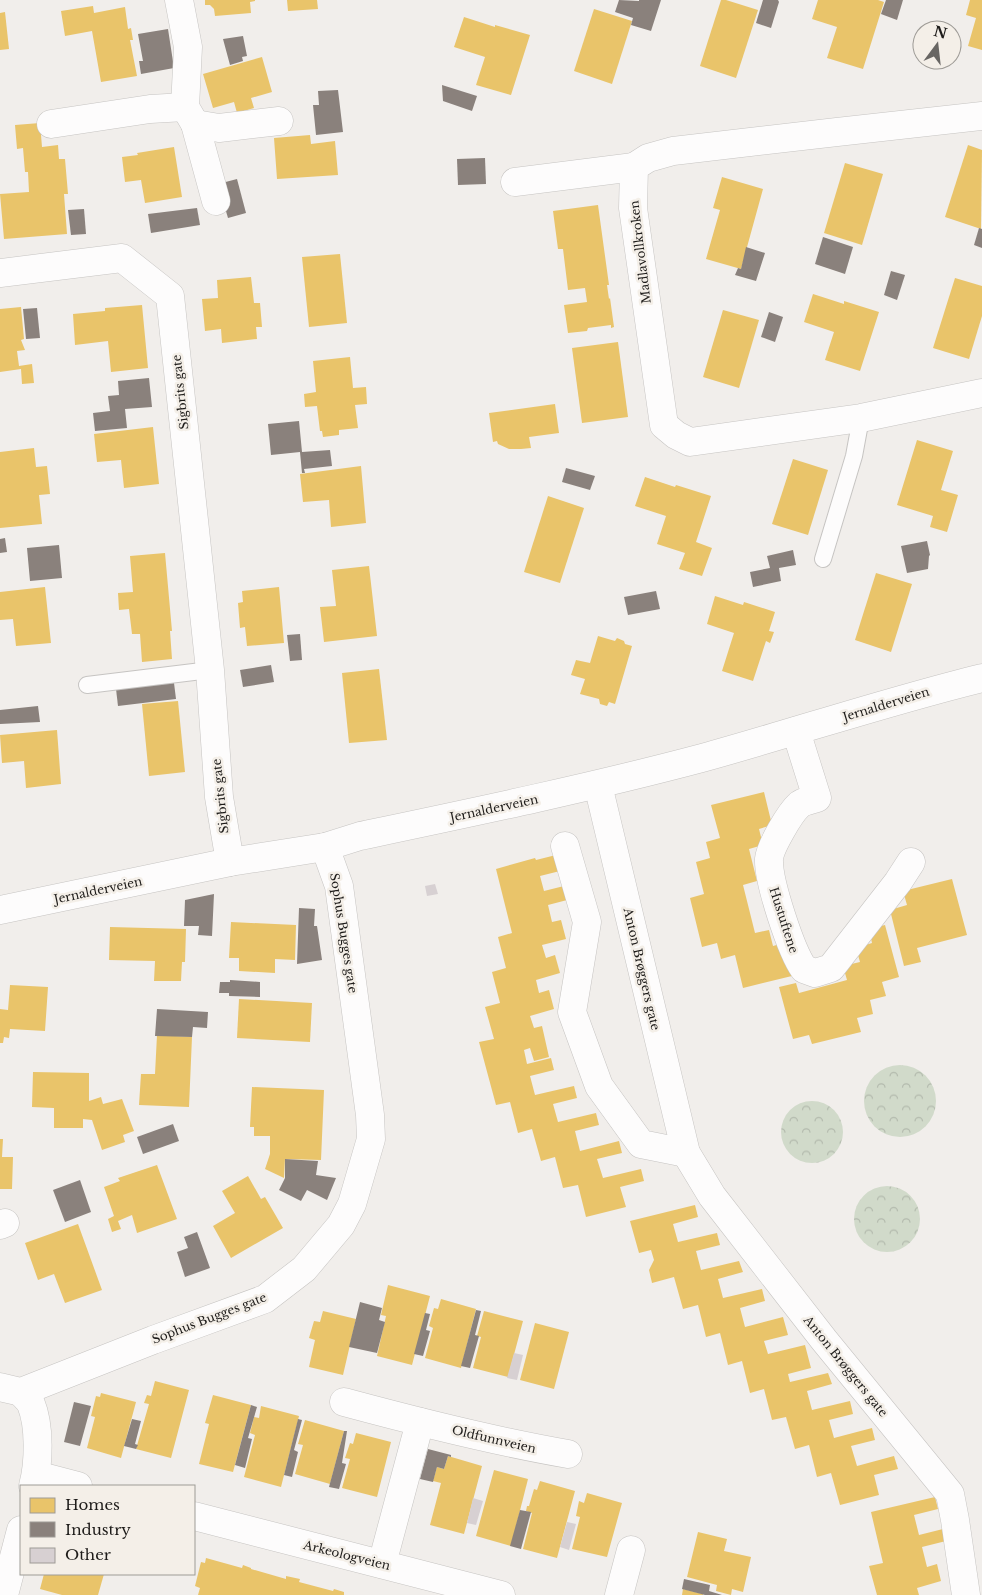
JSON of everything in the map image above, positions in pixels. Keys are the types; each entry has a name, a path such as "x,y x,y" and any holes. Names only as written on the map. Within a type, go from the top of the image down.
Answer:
{"street":[{"path":"178,0 188,48 190,116 216,201"},
{"path":"51,124 150,109 190,116 220,128 279,121"},
{"path":"515,182 634,167 648,158 673,152 982,116"},
{"name":"Madlavollkroken","path":"634,167 633,208 664,425 676,435 690,442 861,418 982,393"},
{"name":"Sigbrits gate","path":"0,273 122,258 170,296 210,670 219,797 230,862"},
{"name":"Jernalderveien","path":"0,910 230,862 325,847 360,836 598,785 982,678"},
{"name":"Hustuftene","path":"796,731 817,798 799,804 775,839 769,858 773,887 791,945 804,969 815,973 831,968 898,882 911,862"},
{"name":"Anton Brøggers gate","path":"598,785 686,1153 712,1196 812,1325 950,1494 966,1595"},
{"path":"565,846 587,922 572,1012 599,1086 641,1144 686,1153"},
{"name":"Sophus Bugges gate","path":"10,1390 265,1299 304,1269 340,1225 352,1204 372,1139 338,886 325,847"},
{"path":"10,1390 30,1403 37,1428 35,1481 69,1485"},
{"name":"Oldfunnveien","path":"344,1402 420,1422 533,1448 568,1454"},
{"path":"382,1564 420,1422"},
{"name":"Arkeologveien","path":"195,1516 501,1595"},
{"path":"4,1595 20,1534"},
{"path":"619,1595 631,1550"}],"lane":[{"path":"823,559 854,456 861,418"},
{"path":"87,685 210,670"}],"green space":[{"path":"900,1065 920,1071 930,1081 936,1101 930,1121 920,1131 900,1137 880,1131 870,1121 864,1101 870,1081 880,1071"},
{"path":"806,1101 818,1101 834,1110 841,1120 843,1132 841,1144 834,1154 818,1163 806,1163 795,1158 786,1149 781,1138 781,1126 786,1115 795,1106"},
{"path":"887,1186 899,1189 910,1196 917,1207 920,1219 917,1231 910,1242 899,1249 887,1252 875,1249 864,1242 857,1231 854,1219 857,1207 864,1196 875,1189"}],"building: Homes":[{"path":"205,0 255,1 250,2 251,13 215,16 214,9 210,5 205,5"},
{"path":"287,0 317,0 318,9 288,11"},
{"path":"721,0 758,10 736,78 700,66"},
{"path":"818,0 878,0 884,2 863,69 827,58 837,27 812,19"},
{"path":"970,0 982,0 982,50 968,46 976,18 966,15"},
{"path":"93,6 94,13 125,7 128,29 131,28 133,40 130,40 137,76 101,82 92,31 65,36 61,11"},
{"path":"594,9 632,21 612,84 574,71"},
{"path":"5,12 9,49 0,50 0,13"},
{"path":"464,17 530,35 511,95 476,85 485,57 454,47"},
{"path":"262,57 272,92 251,98 254,108 237,113 234,102 213,108 203,74"},
{"path":"40,123 42,147 58,145 59,159 65,159 68,194 64,194 67,234 4,239 0,194 29,192 28,172 25,172 23,148 17,149 15,125"},
{"path":"310,135 311,144 335,141 338,175 277,179 274,138"},
{"path":"968,145 982,150 981,229 945,217"},
{"path":"174,147 182,197 145,203 141,180 125,182 122,157"},
{"path":"845,163 883,174 862,245 824,233"},
{"path":"722,177 763,189 741,269 706,259 720,210 713,208"},
{"path":"598,205 614,327 611,328 611,325 588,328 587,331 568,333 564,305 587,302 585,288 568,290 563,249 558,249 553,211"},
{"path":"340,254 347,323 309,327 302,257"},
{"path":"251,277 254,303 260,303 262,327 256,327 257,339 222,343 221,329 205,331 202,299 218,298 217,280"},
{"path":"955,278 982,286 982,316 969,359 933,348"},
{"path":"813,294 879,312 860,371 825,360 834,332 804,322"},
{"path":"142,305 148,368 111,372 108,341 75,345 73,314 105,311 105,308"},
{"path":"21,307 24,339 21,340 25,350 17,351 19,366 32,364 34,383 22,384 21,369 0,372 0,309"},
{"path":"723,310 759,320 739,388 703,377"},
{"path":"618,342 628,417 582,423 572,348"},
{"path":"350,357 353,388 366,387 367,404 355,405 358,428 339,430 339,435 323,437 322,431 320,431 317,406 305,407 304,394 316,392 313,361"},
{"path":"555,404 559,433 529,437 531,448 509,449 498,444 497,441 493,442 489,413"},
{"path":"153,427 159,484 124,488 121,460 97,462 94,434"},
{"path":"917,440 953,451 941,490 958,495 947,532 930,527 933,516 897,505"},
{"path":"34,448 36,467 47,466 50,494 39,495 42,524 0,528 0,452"},
{"path":"793,459 828,470 808,535 772,524"},
{"path":"361,466 366,523 331,527 329,500 303,502 300,474"},
{"path":"645,477 711,496 696,542 712,548 702,576 679,569 685,553 657,544 666,516 635,506"},
{"path":"548,496 584,508 560,583 524,572"},
{"path":"165,553 172,631 170,631 172,659 142,662 140,634 132,634 129,609 119,610 118,593 133,592 130,556"},
{"path":"369,566 377,636 324,642 320,607 336,606 332,570"},
{"path":"876,573 912,584 891,652 855,640"},
{"path":"45,587 51,643 16,646 13,619 0,620 0,592"},
{"path":"279,587 284,643 247,646 245,627 240,628 238,603 243,602 242,591"},
{"path":"715,596 743,605 744,602 775,612 769,631 774,632 770,643 766,641 753,681 722,671 734,633 707,624"},
{"path":"598,636 615,641 617,638 624,641 625,644 632,646 615,704 609,702 607,706 600,704 599,699 580,694 585,679 571,675 576,660 590,663"},
{"path":"379,669 387,740 349,743 342,673"},
{"path":"178,701 185,772 149,776 142,704"},
{"path":"57,730 61,784 26,788 24,761 2,763 0,735"},
{"path":"764,792 772,825 759,829 763,845 749,849 757,881 743,885 755,933 769,930 773,946 788,942 796,975 743,988 735,955 721,959 717,943 702,947 690,898 704,894 696,862 710,858 706,842 720,838 711,805"},
{"path":"560,854 564,870 540,876 544,891 568,885 571,899 548,905 552,922 561,920 566,939 542,945 546,958 555,955 560,973 536,980 539,993 549,990 554,1009 530,1016 534,1028 542,1026 549,1057 534,1061 530,1048 524,1050 527,1064 551,1058 554,1070 530,1076 535,1095 574,1086 577,1098 553,1104 558,1122 596,1113 599,1125 575,1131 580,1151 619,1141 622,1153 597,1159 603,1178 641,1169 644,1181 620,1187 626,1207 586,1217 578,1185 563,1188 555,1157 541,1161 532,1129 518,1133 510,1102 496,1105 479,1042 494,1039 485,1007 500,1003 492,972 506,968 498,937 512,933 496,869 535,858 536,860"},
{"path":"952,879 967,935 917,948 921,962 904,966 890,910 907,905 903,891"},
{"path":"231,922 296,925 295,960 275,959 275,973 239,971 239,958 229,958"},
{"path":"885,925 899,977 882,982 886,996 870,1000 873,1014 857,1018 861,1032 812,1044 809,1035 793,1039 779,987 796,983 799,993 847,980 843,966 860,962 856,948 872,943 869,929"},
{"path":"110,927 186,929 185,962 182,962 181,981 154,981 155,961 109,960"},
{"path":"10,985 48,987 45,1031 10,1029 9,1038 4,1037 3,1043 0,1043 0,1009 8,1010"},
{"path":"239,999 312,1003 310,1042 237,1038"},
{"path":"157,1035 192,1037 189,1107 139,1105 141,1074 155,1074"},
{"path":"33,1072 89,1073 89,1101 101,1097 103,1104 122,1099 134,1131 123,1135 125,1142 102,1150 92,1120 83,1119 83,1128 54,1128 54,1108 32,1107"},
{"path":"252,1087 324,1090 321,1160 285,1159 284,1178 265,1169 270,1154 270,1136 254,1136 254,1127 250,1127"},
{"path":"0,1139 3,1139 2,1157 13,1157 12,1189 0,1189"},
{"path":"157,1165 177,1219 137,1233 132,1215 118,1221 121,1229 112,1232 108,1219 114,1216 104,1187 120,1181 118,1178"},
{"path":"248,1176 261,1199 265,1197 283,1228 231,1258 213,1226 235,1213 222,1191"},
{"path":"695,1205 698,1217 673,1224 678,1242 717,1233 720,1245 696,1251 701,1270 739,1261 743,1272 718,1279 723,1298 762,1289 765,1301 740,1308 745,1327 783,1317 788,1335 764,1341 768,1354 805,1345 811,1368 788,1374 790,1382 828,1373 832,1384 807,1391 812,1410 850,1401 853,1414 829,1420 834,1438 872,1428 875,1440 851,1446 857,1466 894,1456 898,1469 874,1475 879,1495 840,1505 831,1473 817,1477 809,1445 795,1449 786,1417 772,1420 764,1389 750,1393 742,1361 728,1365 720,1333 706,1337 698,1305 683,1309 674,1277 652,1283 649,1270 654,1260 651,1250 639,1253 630,1221"},
{"path":"78,1224 102,1290 65,1303 54,1274 38,1280 25,1243"},
{"path":"388,1285 430,1296 412,1365 377,1356 386,1316 381,1315"},
{"path":"441,1299 476,1309 461,1368 425,1358 433,1328 429,1326 434,1308 438,1309"},
{"path":"323,1311 356,1319 343,1375 309,1367 315,1340 309,1338 314,1321 320,1322"},
{"path":"484,1311 523,1321 508,1377 473,1368 481,1337 477,1336"},
{"path":"535,1323 569,1332 554,1389 520,1380"},
{"path":"155,1381 189,1390 171,1458 136,1449 149,1404 144,1403 147,1395 151,1396"},
{"path":"101,1393 136,1402 121,1458 87,1448 95,1417 91,1416 96,1396 100,1397"},
{"path":"213,1395 251,1405 233,1472 199,1464 209,1424 205,1423"},
{"path":"261,1406 299,1416 281,1487 244,1477 255,1435 250,1433 254,1417 259,1418"},
{"path":"305,1420 344,1431 330,1484 295,1474 303,1445 298,1444"},
{"path":"356,1433 391,1442 377,1497 342,1488 350,1459 345,1458 350,1443 353,1444"},
{"path":"448,1456 482,1466 464,1534 430,1525 441,1483 433,1481 437,1467 444,1469"},
{"path":"494,1470 528,1479 511,1546 476,1536"},
{"path":"540,1481 575,1491 557,1558 523,1549 532,1513 526,1511 527,1506 529,1506 534,1489 537,1490"},
{"path":"587,1493 622,1503 607,1557 572,1549 580,1517 576,1516 579,1501 584,1503"},
{"path":"935,1497 938,1509 914,1515 919,1535 943,1529 946,1541 922,1547 927,1567 937,1564 941,1581 917,1588 919,1595 877,1595 869,1566 883,1563 871,1512"},
{"path":"698,1532 727,1539 724,1551 751,1557 743,1592 732,1589 731,1595 716,1591 717,1585 687,1577"},
{"path":"206,1558 242,1568 243,1565 286,1579 286,1576 300,1579 299,1582 333,1591 334,1589 344,1592 344,1595 198,1595 200,1588 195,1586 201,1562 205,1563"},
{"path":"44,1575 104,1575 98,1595 62,1595 40,1589"},
{"path":"683,1589 703,1594 703,1595 682,1595"}],"building: Industry":[{"path":"619,0 661,0 651,31 631,25 633,18 615,12"},
{"path":"763,0 778,0 779,2 771,28 756,23"},
{"path":"886,0 903,0 897,20 881,14"},
{"path":"168,29 174,68 141,74 139,61 143,61 138,34"},
{"path":"243,36 247,56 242,57 243,61 230,65 223,39"},
{"path":"442,85 477,96 472,111 443,101"},
{"path":"338,90 343,132 316,135 313,105 319,105 318,91"},
{"path":"485,158 486,184 458,185 457,159"},
{"path":"237,179 246,213 228,218 218,184"},
{"path":"197,208 200,225 151,233 148,214"},
{"path":"84,209 86,234 71,235 68,210"},
{"path":"979,228 982,229 982,248 974,245"},
{"path":"823,237 853,247 845,274 815,264"},
{"path":"746,247 765,253 756,281 735,275 738,268 741,269"},
{"path":"891,271 905,275 897,300 884,295"},
{"path":"37,308 40,338 26,339 23,309"},
{"path":"769,312 783,317 775,342 761,337"},
{"path":"149,378 152,407 125,409 127,428 95,431 93,413 110,411 108,396 119,395 118,381"},
{"path":"299,421 302,452 330,450 332,466 304,469 305,473 302,473 300,452 271,455 268,424"},
{"path":"566,468 595,476 590,490 562,482"},
{"path":"5,538 7,552 0,553 0,539"},
{"path":"927,541 930,555 928,569 907,573 901,546"},
{"path":"59,545 62,578 30,581 27,548"},
{"path":"793,550 796,565 779,568 781,581 753,587 750,572 770,568 767,556"},
{"path":"656,591 660,609 628,615 624,597"},
{"path":"300,634 302,660 290,661 287,635"},
{"path":"271,665 274,682 243,687 240,670"},
{"path":"174,683 176,699 118,706 116,689"},
{"path":"38,706 40,722 0,724 0,710"},
{"path":"214,894 212,936 198,935 199,926 184,926 185,900"},
{"path":"299,908 315,909 314,926 317,926 322,960 297,964"},
{"path":"230,980 260,982 260,997 229,996 229,993 219,993 220,982 230,982"},
{"path":"157,1009 208,1012 207,1028 193,1027 192,1037 155,1036"},
{"path":"173,1124 179,1141 143,1154 137,1137"},
{"path":"285,1159 318,1161 316,1175 336,1178 327,1200 307,1190 301,1201 279,1190 285,1178"},
{"path":"80,1180 91,1212 65,1222 53,1190"},
{"path":"197,1232 210,1268 185,1277 177,1252 188,1248 184,1237"},
{"path":"360,1302 382,1308 379,1320 385,1322 377,1353 349,1347"},
{"path":"476,1310 481,1311 475,1335 479,1336 470,1368 461,1366"},
{"path":"425,1313 430,1314 426,1330 430,1331 423,1356 414,1354"},
{"path":"74,1402 91,1406 80,1446 64,1442"},
{"path":"251,1405 257,1407 248,1438 252,1439 245,1468 235,1465"},
{"path":"132,1419 141,1421 135,1444 138,1445 136,1449 124,1446"},
{"path":"298,1419 302,1420 294,1450 298,1452 292,1477 284,1475"},
{"path":"344,1431 347,1431 342,1463 346,1464 339,1489 329,1487"},
{"path":"428,1449 451,1455 451,1457 448,1456 444,1469 437,1467 433,1482 420,1479"},
{"path":"520,1510 531,1512 521,1549 510,1546"},
{"path":"684,1579 710,1585 709,1591 722,1595 705,1595 682,1589"}],"building: Other":[{"path":"435,884 438,894 427,896 425,886"},
{"path":"514,1353 523,1355 517,1380 507,1378"},
{"path":"473,1498 483,1501 476,1525 467,1523"},
{"path":"567,1522 576,1524 569,1550 560,1547"}]}
